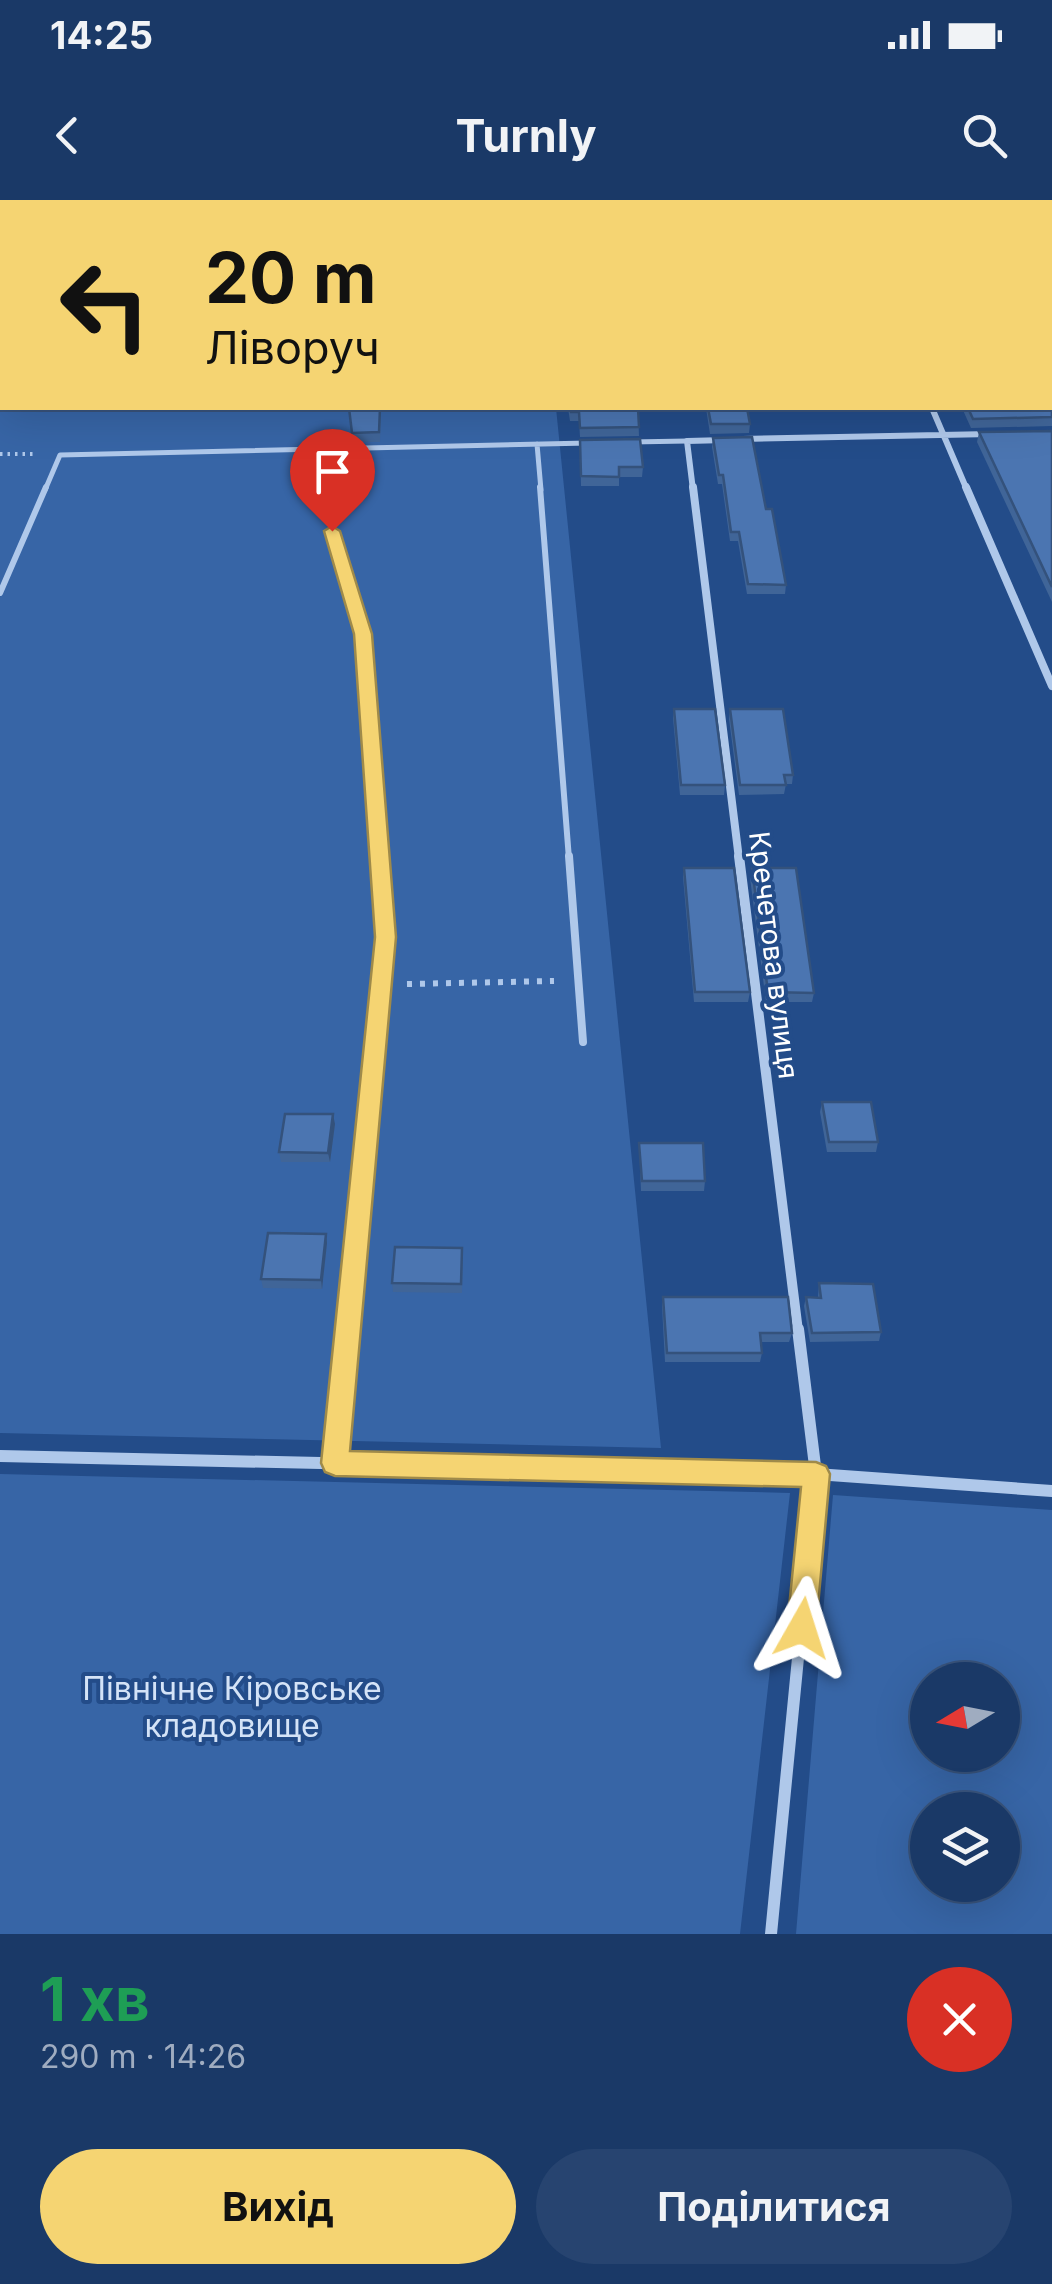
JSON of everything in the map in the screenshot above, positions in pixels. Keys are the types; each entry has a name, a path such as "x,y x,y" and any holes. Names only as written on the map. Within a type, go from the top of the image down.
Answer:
{"street":[{"path":"933,410 1052,686"},
{"path":"687,441 998,434"},
{"name":"Кречетова вулиця","path":"687,441 816,1474 772,1934"},
{"path":"0,1456 816,1474 1052,1491"}],"lane":[{"path":"630,442 687,441"},
{"path":"0,593 60,455 593,443"},
{"path":"536,444 583,1042"},
{"path":"329,449 332,531 363,634 385,937 335,1463"}],"path":[{"path":"380,984 578,981"}],"green space":[{"path":"0,410 556,410 661,1448 0,1433"},
{"name":"Північне Кіровське кладовище","path":"0,1474 790,1493 740,1934 0,1934"},
{"path":"833,1495 1052,1510 1052,1934 796,1934"}],"building":[{"path":"349,410 380,410 379,432 352,433"},
{"path":"638,410 639,427 580,428 579,412 571,412"},
{"path":"708,410 747,410 750,424 711,424"},
{"path":"969,410 1052,410 1052,417 973,419"},
{"path":"1052,431 1052,587 979,432"},
{"path":"752,437 766,509 772,509 786,585 748,584 739,532 731,532 713,438"},
{"path":"640,439 643,467 619,467 619,477 581,476 580,440"},
{"path":"674,709 715,709 725,785 681,785"},
{"path":"730,709 783,709 793,775 784,775 786,785 740,785"},
{"path":"684,868 734,868 750,992 695,992"},
{"path":"752,868 796,868 814,993 768,992"},
{"path":"822,1102 871,1102 878,1142 829,1142"},
{"path":"285,1114 333,1114 328,1153 279,1152"},
{"path":"639,1143 703,1143 705,1181 642,1181"},
{"path":"268,1233 326,1234 321,1280 261,1279"},
{"path":"395,1247 462,1248 461,1284 392,1283"},
{"path":"819,1283 873,1284 881,1332 812,1333 806,1297 821,1298"},
{"path":"663,1297 788,1297 792,1333 760,1333 762,1353 667,1353"}],"route":[{"path":"332,531 363,634 385,937 335,1463 816,1474 802,1628"}]}
